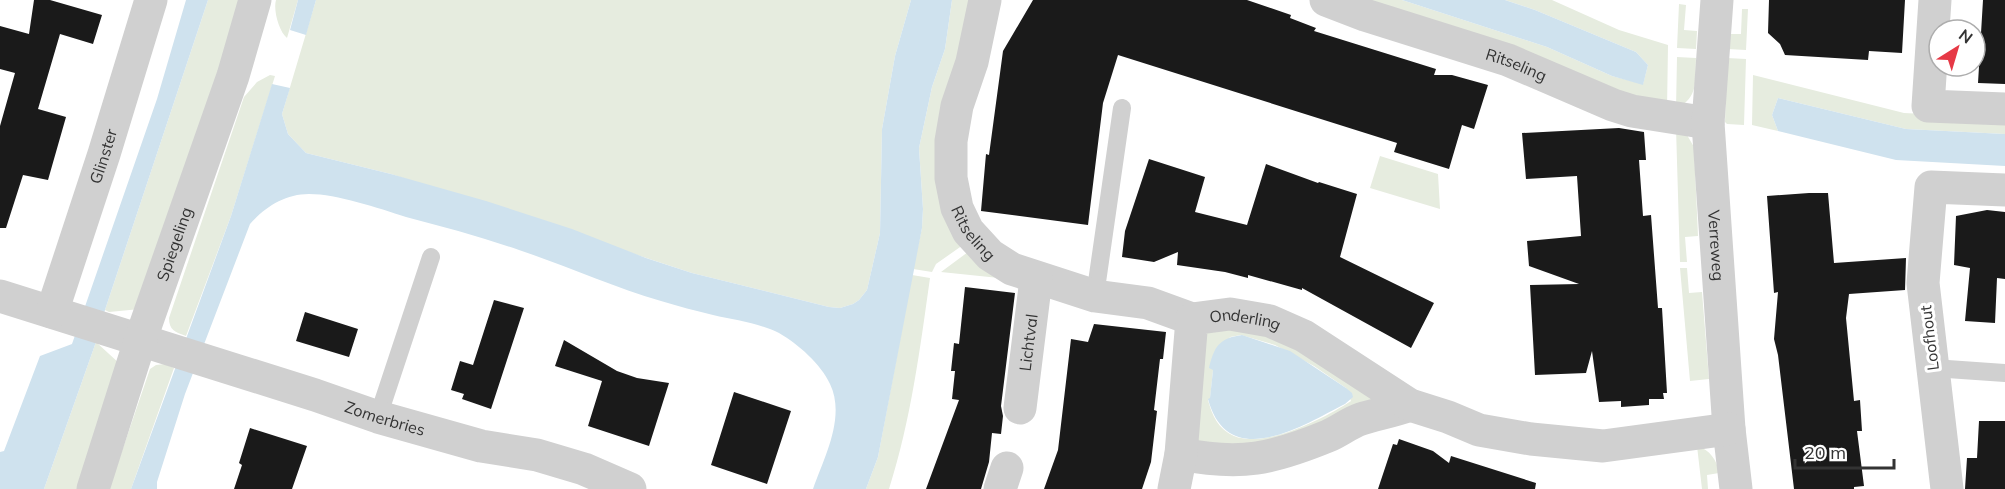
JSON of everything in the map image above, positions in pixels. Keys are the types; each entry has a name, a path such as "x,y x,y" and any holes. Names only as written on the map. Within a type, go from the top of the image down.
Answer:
{"street":[{"name":"Glinster","path":"77,320 104,154 151,0"},
{"name":"Spiegeling","path":"93,489 140,341 233,76 255,0"},
{"name":"Ritseling","path":"985,0 972,62 957,106 951,141 951,178 957,208 968,231 990,255 1012,269 1036,279 1095,296 1148,303 1192,319"},
{"name":"Ritseling","path":"1326,0 1365,15 1508,60 1622,108 1708,123"},
{"name":"Verreweg","path":"1717,0 1708,123 1729,429 1736,489"},
{"path":"1935,0 1928,106 2005,109"},
{"name":"Loofhout","path":"1947,489 1923,283 1931,187 2005,190"},
{"name":"Lichtval","path":"1020,408 1036,279"},
{"path":"0,296 140,341"},
{"name":"Onderling","path":"1174,489 1181,454 1192,319 1230,314 1270,321 1304,336 1410,405 1479,430 1531,439 1603,446 1729,429"},
{"name":"Zomerbries","path":"140,341 378,417 481,446 537,455 584,469 630,489"},
{"path":"1181,454 1209,460 1245,461 1281,454 1331,435 1359,419 1410,405"}],"lane":[{"path":"1095,296 1122,108"},
{"path":"378,417 431,256"},
{"path":"1933,368 2005,372"}],"shaded area":[{"path":"208,0 243,0 140,309 109,312 105,310"},
{"path":"276,0 298,0 287,38 281,31 277,20"},
{"path":"316,0 911,0 895,56 882,129 880,233 867,290 853,304 840,308 829,307 692,273 391,174 306,153 288,134 282,114"},
{"path":"952,0 971,0 963,245 936,264 932,272 913,269 922,228 923,209 919,148 932,87 945,49"},
{"path":"1354,0 1402,0 1547,47 1612,76 1643,84 1648,65 1636,52 1505,0 1552,0 1619,30 1668,45 1667,110"},
{"path":"1679,4 1686,5 1684,30 1697,31 1696,49 1677,48"},
{"path":"1742,9 1748,9 1746,50 1727,49 1728,34 1741,34"},
{"path":"1677,57 1696,58 1692,94 1676,109"},
{"path":"1727,58 1746,59 1744,125 1725,122"},
{"path":"270,75 275,76 231,216 186,336 173,330 169,318 244,97 257,82"},
{"path":"1753,75 1904,113 2005,118 2005,134 1906,129 1778,98 1772,115 1778,131 1752,125"},
{"path":"1676,128 1687,135 1694,147 1698,236 1685,237 1687,262 1680,262"},
{"path":"1380,156 1438,174 1440,209 1370,188"},
{"path":"968,252 999,278 941,272"},
{"path":"1680,268 1687,268 1689,293 1702,292 1709,379 1690,381"},
{"path":"912,275 930,278 909,411 889,489 866,489 878,457"},
{"path":"1218,324 1277,333 1388,400 1253,447 1196,441 1200,347 1208,331","holes":["1241,335 1275,345 1314,366 1346,388 1351,401 1311,423 1278,435 1247,439 1234,436 1220,425 1208,400 1210,399 1213,370 1230,337"]},
{"path":"96,342 120,364 78,489 44,489"},
{"path":"165,364 174,368 131,489 109,489 150,369 156,365"},
{"path":"1697,446 1709,453 1718,468 1719,473 1707,475 1708,489 1702,489"}],"water":[{"path":"186,0 208,0 96,342 44,489 0,489 0,452 4,451 40,356 72,344 157,99"},
{"path":"298,0 316,0 306,35 290,30"},
{"path":"911,0 952,0 945,49 932,87 919,148 922,228 878,457 866,489 813,489 835,424 834,397 830,384 815,362 779,333 755,324 700,312 643,295 477,236 358,202 309,194 292,196 276,203 250,224 185,394 157,482 157,489 131,489 231,216 272,84 290,88 282,114 288,134 306,153 486,201 572,229 692,273 840,308 859,300 867,290 880,233 882,129 895,56"},
{"path":"1402,0 1505,0 1535,10 1636,52 1648,65 1643,85 1612,76 1547,47"},
{"path":"1778,98 1906,129 2005,134 2005,166 1896,160 1778,131 1772,115"},
{"path":"1242,335 1290,351 1346,388 1353,397 1345,404 1288,432 1249,439 1232,434 1218,421 1208,399 1210,398 1213,370 1209,368 1213,354 1223,341"}],"building":[{"path":"34,0 50,0 102,15 93,44 60,34 38,109 66,117 48,180 23,175 6,228 0,228 0,126 15,73 0,69 0,26 29,34"},
{"path":"1033,0 1247,0 1291,15 1290,18 1316,28 1314,31 1436,69 1434,75 1452,75 1488,85 1474,129 1462,125 1449,169 1394,152 1397,143 1118,55 1103,103 1088,225 981,211 986,154 989,155 1003,51"},
{"path":"1769,0 1905,0 1902,53 1869,51 1868,60 1785,55 1780,44 1768,33"},
{"path":"1983,0 2005,0 2005,84 1978,83 1978,78 1987,78 1987,18 1982,18"},
{"path":"1619,128 1644,132 1646,160 1639,160 1643,216 1651,215 1658,308 1662,308 1667,393 1663,393 1664,399 1649,399 1649,405 1621,407 1621,401 1599,402 1592,351 1586,373 1535,375 1530,285 1579,284 1529,266 1527,241 1581,236 1577,176 1526,179 1522,133"},
{"path":"1149,159 1205,177 1195,212 1247,225 1266,164 1357,194 1340,257 1434,303 1411,348 1302,288 1302,290 1248,275 1248,278 1177,265 1178,252 1154,262 1122,257 1125,231"},
{"path":"1828,193 1834,263 1906,258 1905,290 1849,294 1846,318 1854,401 1860,400 1862,431 1857,431 1864,486 1854,487 1854,489 1794,489 1778,355 1774,339 1778,292 1774,293 1767,196"},
{"path":"1987,210 2005,212 2005,279 1997,278 1995,323 1965,321 1970,268 1954,265 1956,216"},
{"path":"965,287 1015,293 1001,406 1003,416 1001,434 992,433 989,462 981,489 926,489 959,400 952,399 955,371 951,371 954,343 959,344"},
{"path":"494,300 524,308 491,409 462,399 464,394 451,390 460,361 473,365"},
{"path":"305,312 358,329 349,357 296,341"},
{"path":"1094,324 1166,332 1163,359 1160,359 1154,410 1157,411 1151,462 1142,489 1044,489 1058,450 1071,339 1088,342"},
{"path":"564,340 617,371 637,378 669,383 649,446 588,426 602,381 555,366"},
{"path":"734,392 791,411 767,484 711,465"},
{"path":"1979,421 2005,421 2005,489 1965,489 1967,458 1977,458"},
{"path":"250,428 307,446 292,489 234,489"},
{"path":"1399,439 1433,451 1449,463 1451,456 1536,483 1535,489 1378,489 1393,444 1397,445"}]}
